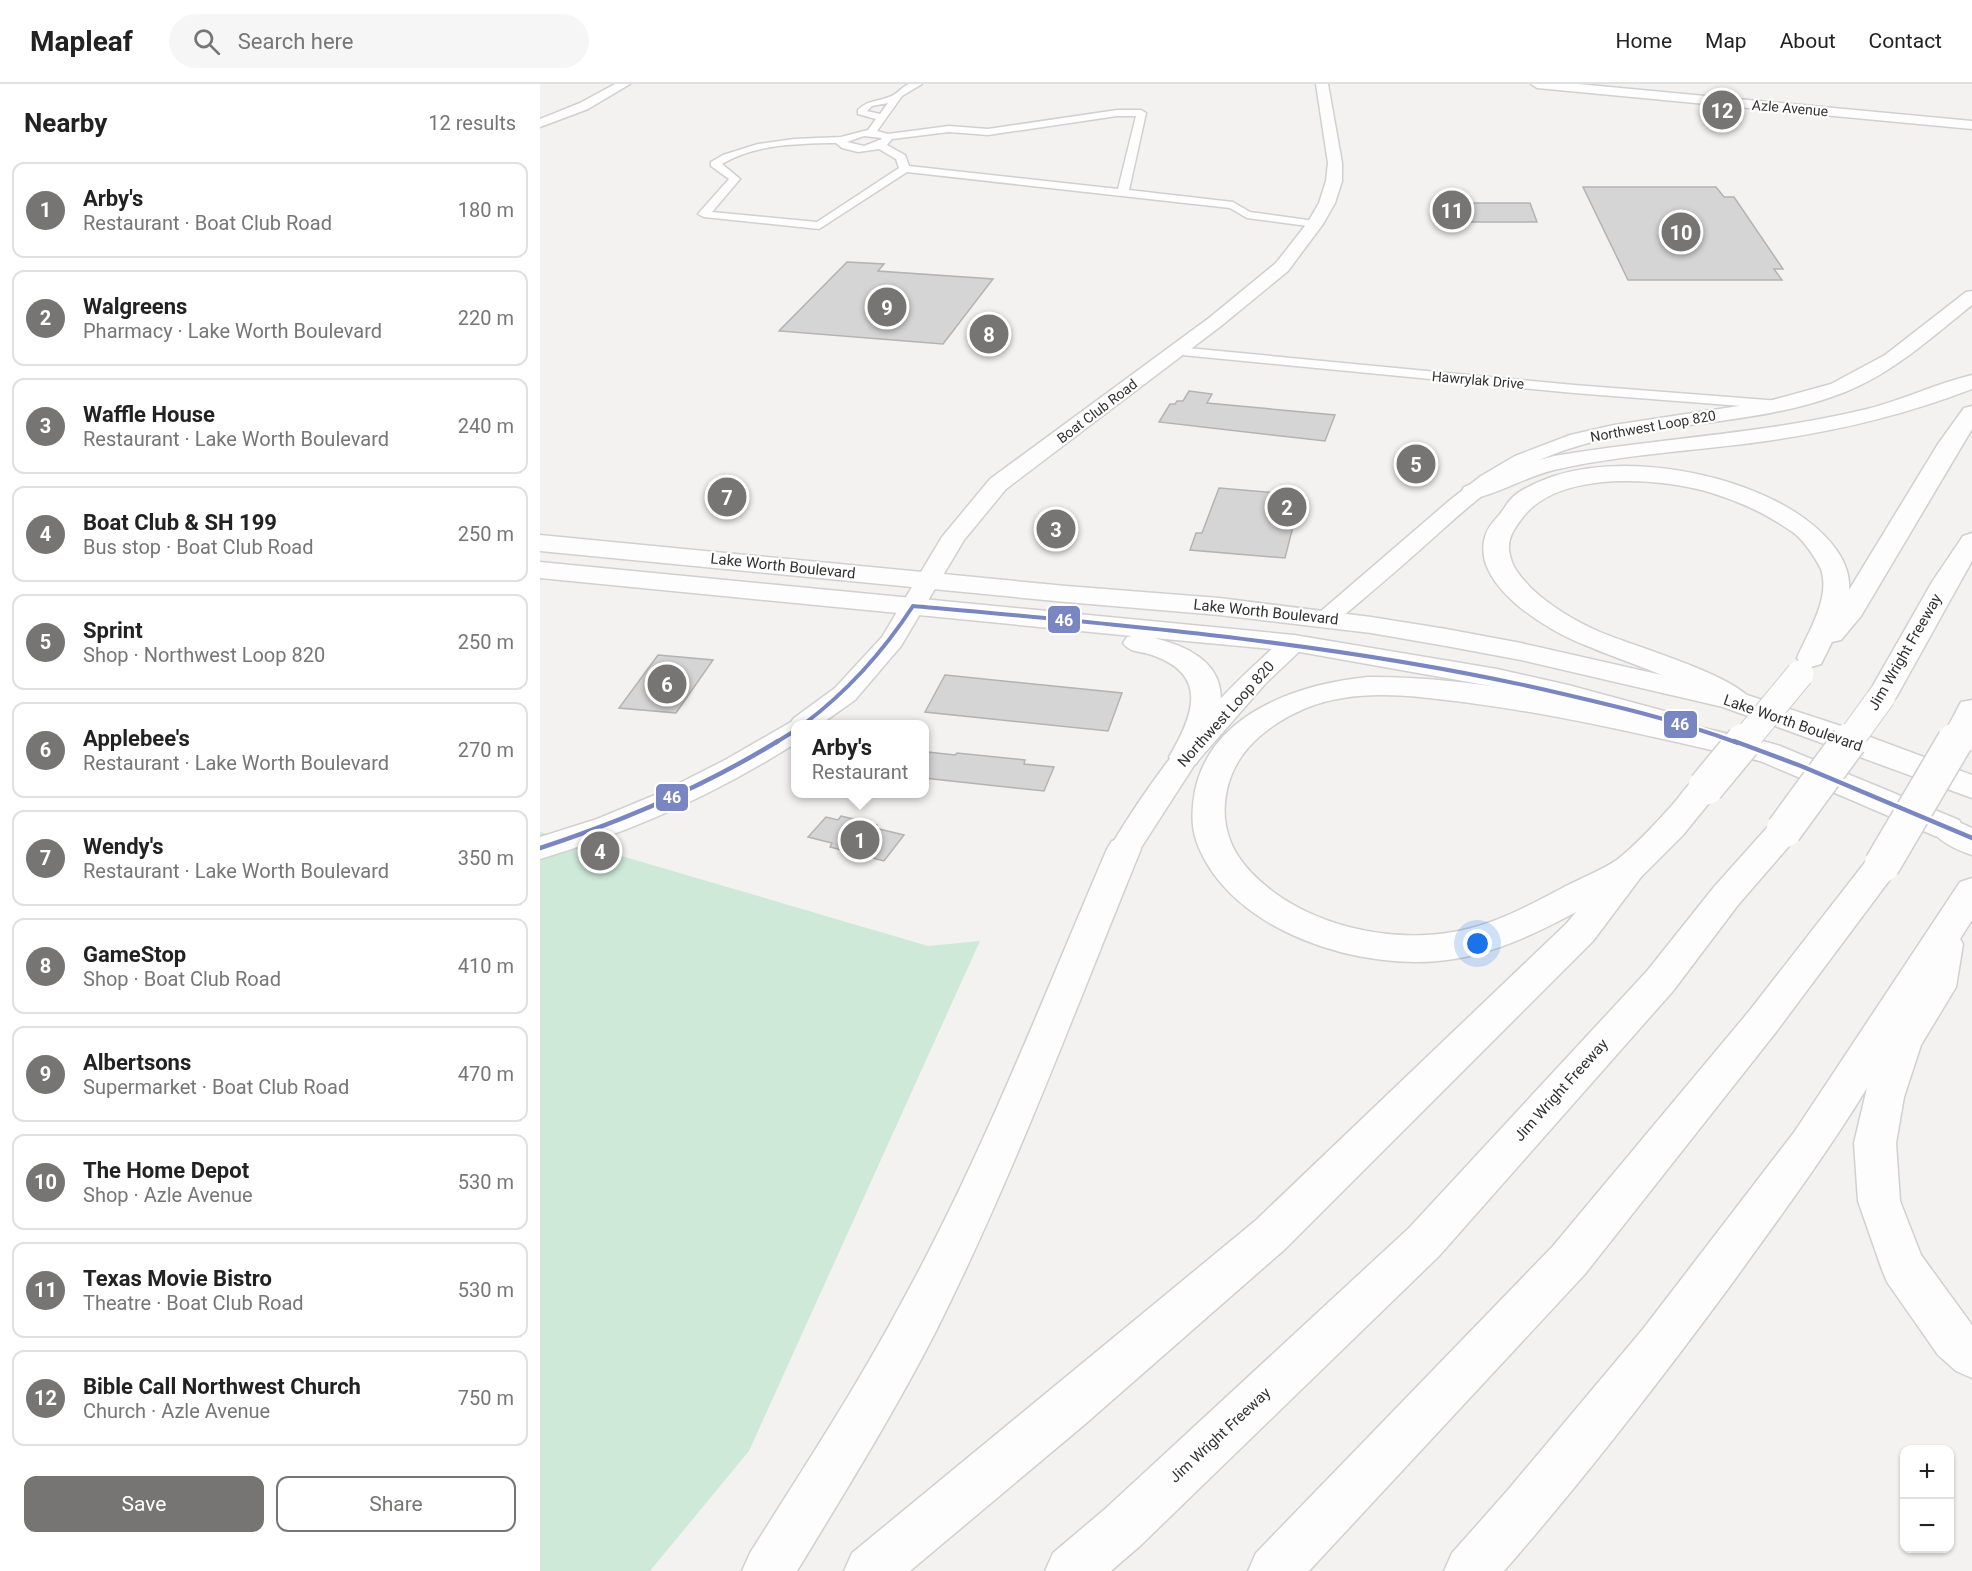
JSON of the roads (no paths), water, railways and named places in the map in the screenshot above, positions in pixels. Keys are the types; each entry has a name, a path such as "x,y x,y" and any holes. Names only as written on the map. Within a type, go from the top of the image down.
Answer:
{"highway":[{"path":"1473,492 1551,464 1646,447 1761,435 1860,418 1920,401 1972,381"},
{"path":"870,1571 1067,1408 1270,1235 1580,932 1629,868 1671,827 1707,787 1847,616 1950,444 1972,413"},
{"path":"1737,701 1715,686 1591,638 1552,619 1533,605 1507,580 1496,556 1496,538 1502,523 1515,508 1535,493 1565,481 1590,476 1640,474 1680,478 1725,488 1756,499 1776,509 1816,539 1836,574 1831,609 1806,666"},
{"name":"Jim Wright Freeway","path":"1071,1571 1124,1527 1424,1242 1660,981 1726,896 1784,830 1882,696 1945,582 1972,541"},
{"name":"Lake Worth Boulevard","path":"540,543 1066,594 1144,599 1326,618 1443,635 1542,654 1674,688 1737,701 1972,787"},
{"name":"Lake Worth Boulevard","path":"540,570 1294,643 1497,678 1677,724 1769,753 1960,835"},
{"path":"1068,622 1090,636 1152,645 1176,653 1195,669 1203,686 1207,704 1200,731 1185,757"},
{"path":"1629,868 1492,936 1454,946 1405,949 1356,942 1309,929 1272,910 1242,884 1215,846 1209,816 1210,791 1216,768 1236,740 1263,717 1293,703 1333,691 1367,686 1434,689 1554,706 1769,753"},
{"path":"1274,1571 1569,1260 1763,1021 1882,865 1968,717"},
{"path":"768,1571 881,1387 938,1278 1028,1078 1124,849"},
{"path":"1961,907 1937,987 1903,1041 1884,1097 1875,1143 1879,1201 1903,1267 1954,1339 1972,1355"},
{"path":"1470,1571 1525,1509 1659,1345 1810,1144 1961,907"}],"main road":[{"name":"Azle Avenue","path":"1537,84 1660,91 1972,116"},
{"name":"Azle Avenue","path":"1635,84 1660,91 1972,125"},
{"name":"Boat Club Road","path":"809,720 844,694 866,673 892,640 954,537 999,484 1177,351 1282,267 1315,224 1327,203 1334,181 1335,163 1324,86"},
{"name":"Northwest Loop 820","path":"1326,618 1491,477 1515,464 1577,440 1633,427 1781,405 1836,389 1872,372 1972,296"},
{"name":"Northwest Loop 820","path":"1124,849 1185,757 1257,677 1294,643"},
{"path":"540,848 590,834 634,817 746,763 791,733"}],"street":[{"path":"540,123 584,106 624,84"},
{"path":"880,117 878,111 894,88 905,84"},
{"path":"871,133 880,117 890,110 904,89 918,84"},
{"path":"880,117 861,112 869,104 896,99"},
{"path":"1123,192 1141,113 1118,113 988,132 949,129 887,137 871,133 850,136 842,140 795,141 726,155 715,164 735,178 704,214 819,226 905,169 1233,205 1247,215 1315,224"},
{"path":"842,140 843,145 852,148 879,146 886,142 887,137"},
{"path":"879,146 901,157 905,169"},
{"name":"Hawrylak Drive","path":"1177,351 1552,387 1781,405"}],"place":[{"name":"Bible Call Northwest Church","path":"1722,110"},
{"name":"Texas Movie Bistro","path":"1452,210"},
{"name":"The Home Depot","path":"1681,232"},
{"name":"Albertsons","path":"887,307"},
{"name":"GameStop","path":"989,334"},
{"name":"Sprint","path":"1416,464"},
{"name":"Wendy's","path":"727,497"},
{"name":"Walgreens","path":"1287,507"},
{"name":"Waffle House","path":"1056,529"},
{"name":"Applebee's","path":"667,684"},
{"name":"Arby's","path":"860,840"},
{"name":"Boat Club & SH 199","path":"600,851"}]}
